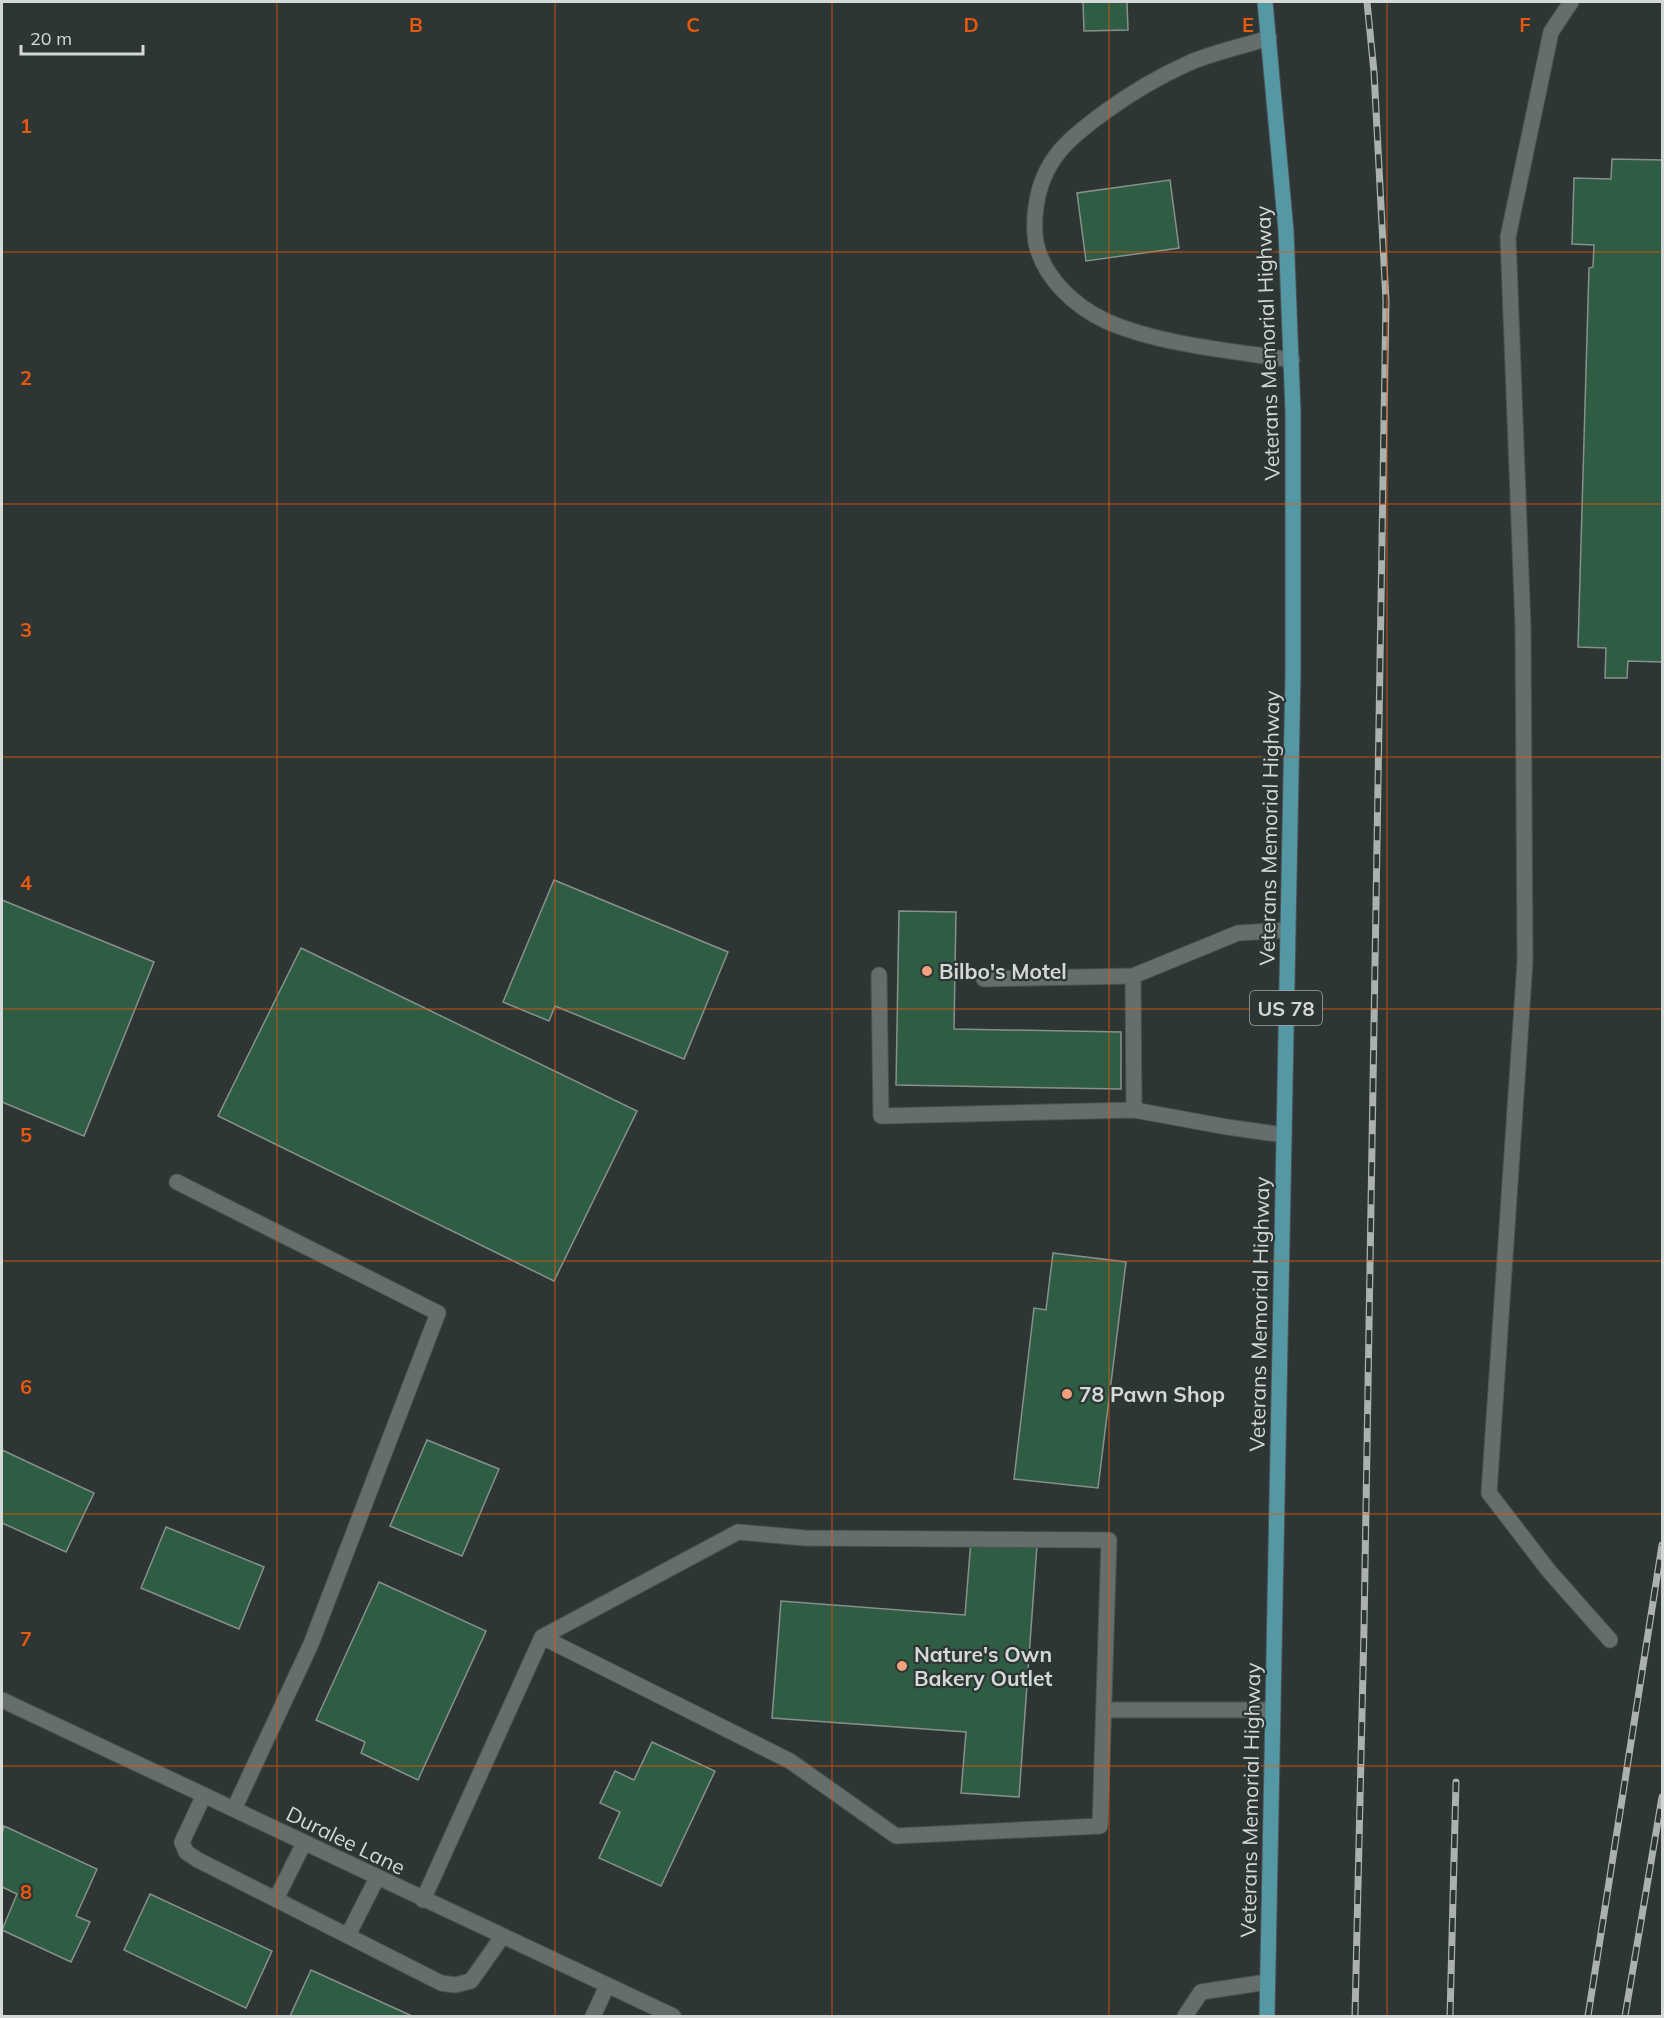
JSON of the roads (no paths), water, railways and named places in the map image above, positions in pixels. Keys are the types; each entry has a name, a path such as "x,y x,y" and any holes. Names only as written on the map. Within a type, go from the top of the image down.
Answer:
{"main road":[{"name":"Veterans Memorial Highway","path":"1265,2 1286,231 1292,360 1293,672 1267,2016"}],"street":[{"path":"1571,2 1551,32 1508,237 1523,626 1526,962 1489,1493 1549,1571 1610,1640"},
{"path":"1269,38 1193,61 1126,96 1080,130 1060,148 1047,169 1038,190 1033,228 1040,258 1053,280 1075,301 1105,320 1175,341 1292,360"},
{"path":"984,979 1132,976 1238,933 1288,930"},
{"path":"879,975 881,1116 1134,1110 1284,1135"},
{"path":"1132,976 1134,1110"},
{"path":"177,1182 438,1313 310,1644 234,1809"},
{"path":"423,1900 543,1637 738,1532 805,1538 1109,1540 1100,1826 896,1836 790,1761 543,1637"},
{"name":"Duralee Lane","path":"2,1700 673,2016"},
{"path":"1104,1710 1273,1710"},
{"path":"204,1795 182,1842 186,1852 441,1983 455,1985 471,1981 502,1937"},
{"path":"276,1899 304,1843"},
{"path":"348,1935 378,1878"},
{"path":"1185,2016 1201,1992 1267,1982"},
{"path":"594,2016 608,1986"}],"railway":[{"path":"1355,2016 1364,1628 1386,301 1374,72 1367,2"},
{"path":"1588,2016 1662,1545"},
{"path":"1450,2016 1456,1782"},
{"path":"1625,2016 1662,1797"}],"place":[{"name":"Bilbo's Motel","path":"927,971"},
{"name":"78 Pawn Shop","path":"1067,1394"},
{"name":"Nature's Own Bakery Outlet","path":"902,1666"}]}
